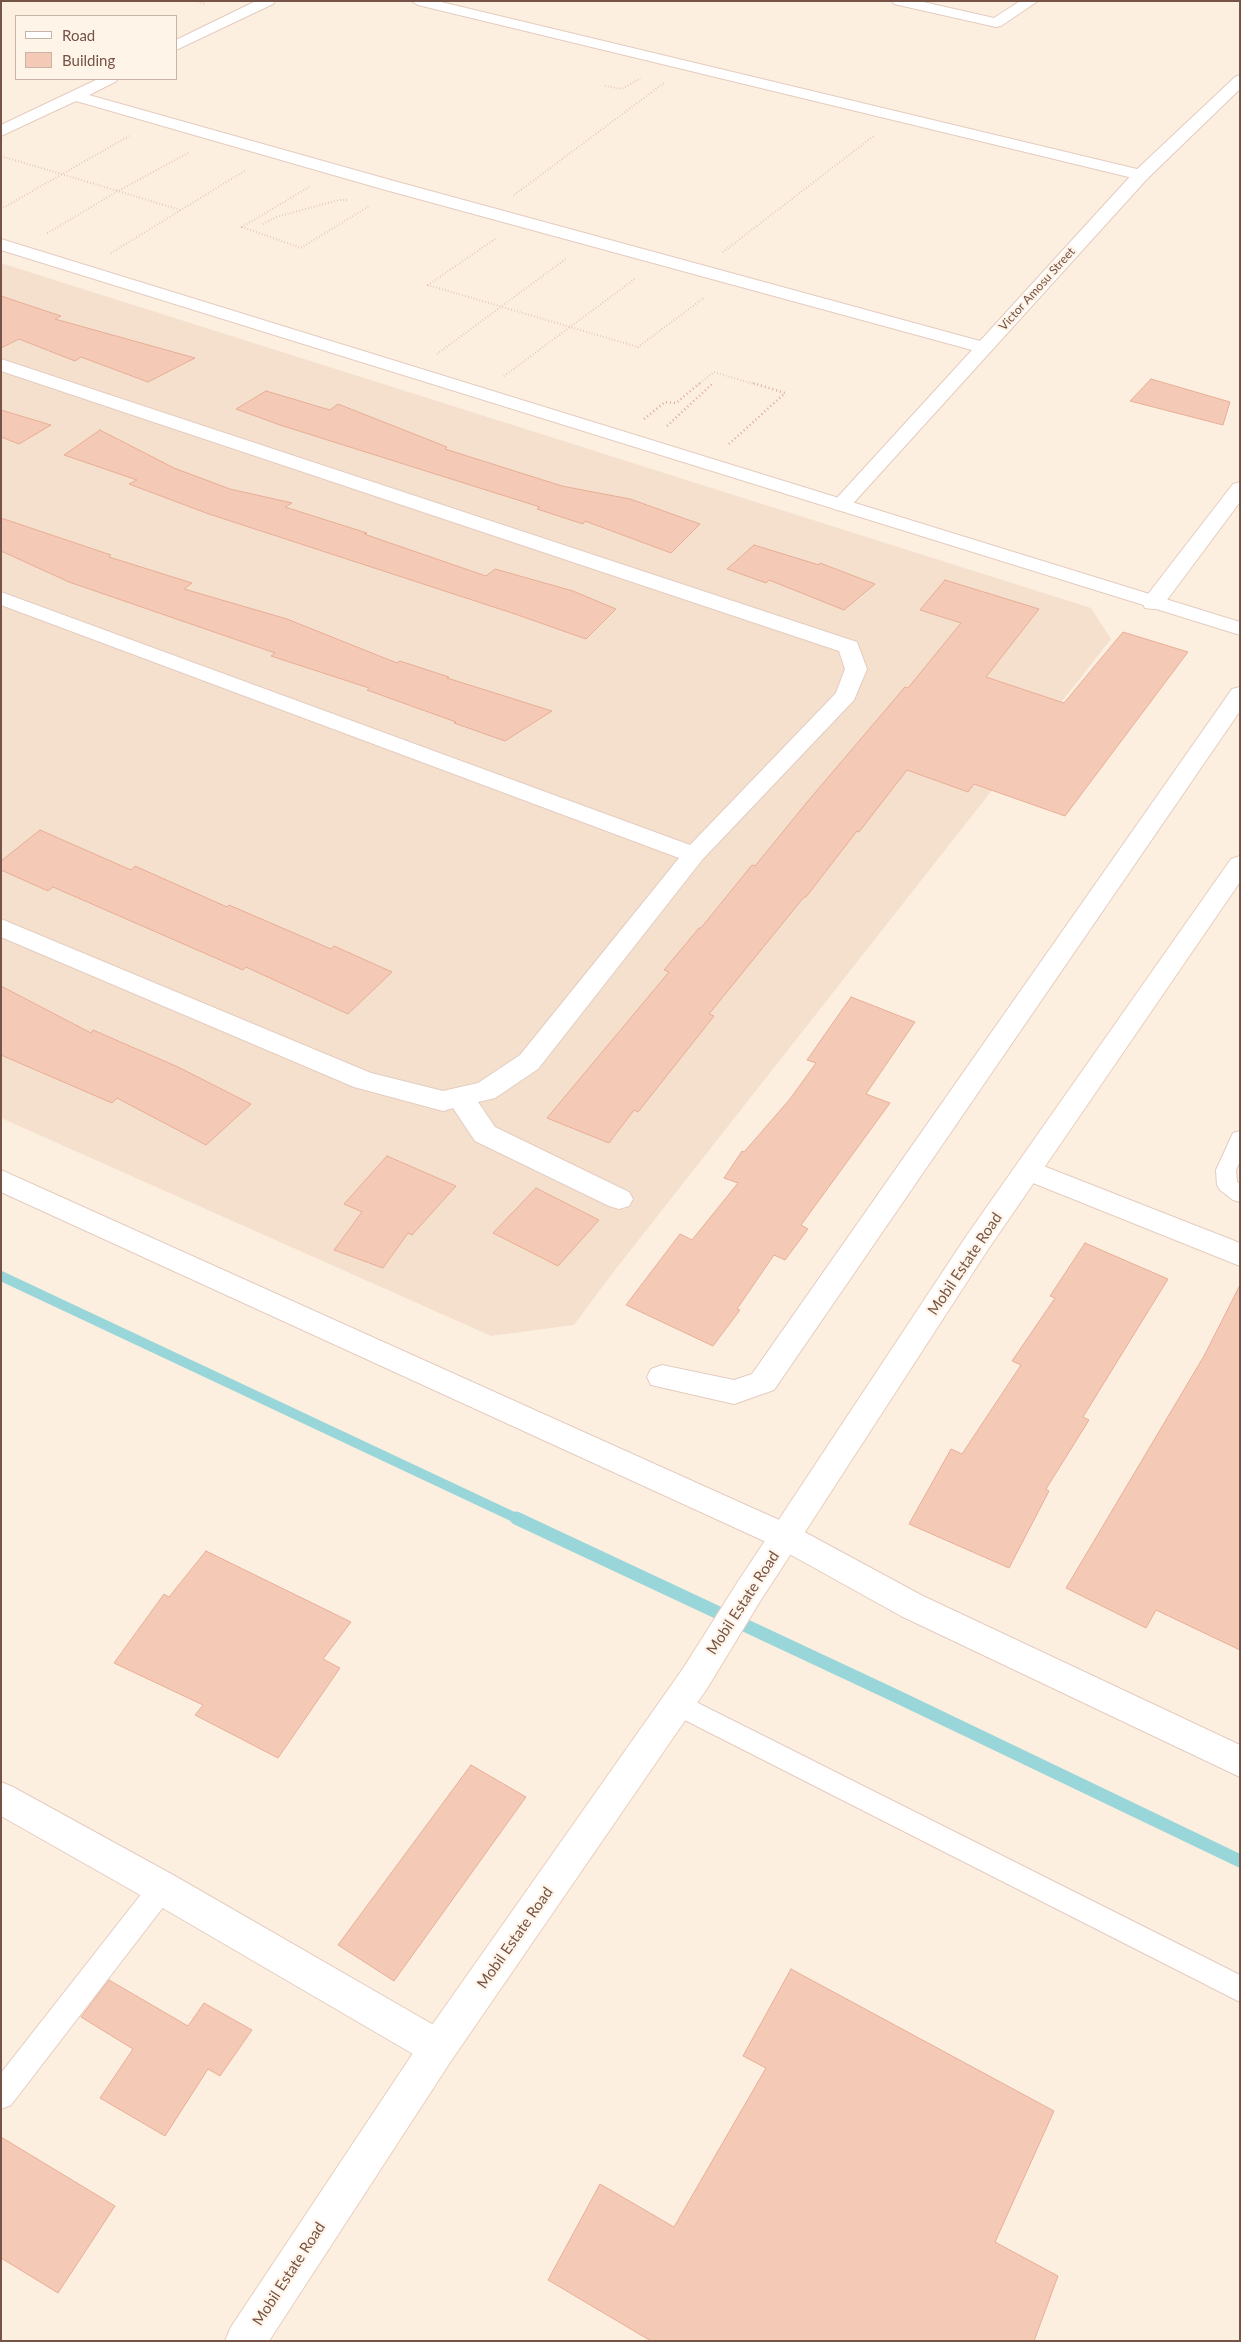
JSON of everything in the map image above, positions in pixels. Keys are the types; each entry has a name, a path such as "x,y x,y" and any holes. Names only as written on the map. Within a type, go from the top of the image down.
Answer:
{"street":[{"path":"178,45 268,1"},
{"path":"418,1 1141,175"},
{"path":"899,1 996,23 1031,1"},
{"path":"1,131 108,80"},
{"name":"Victor Amosu Street","path":"841,505 1141,175 1240,80"},
{"path":"74,96 382,188 492,212 984,348"},
{"path":"1,244 1240,629"},
{"path":"1,365 849,647 856,669 846,695 694,855 529,1062 486,1091 443,1101 363,1080 1,927"},
{"path":"1153,603 1240,488"},
{"path":"1,598 694,855"},
{"path":"662,1377 734,1392 763,1382 1240,694"},
{"name":"Mobil Estate Road","path":"245,2341 438,2048 687,1690 748,1593 977,1244 1240,864"},
{"path":"460,1096 484,1134 619,1199"},
{"path":"1028,1170 1240,1255"},
{"path":"1,1180 786,1537 912,1606 1240,1762"},
{"path":"1,1798 162,1888 438,2048"}],"lane":[{"path":"1240,1138 1226,1170 1227,1186 1240,1196"},
{"path":"687,1690 1240,1989"},
{"path":"5,2083 162,1888"}],"path":[{"path":"492,212 687,66"},
{"path":"701,270 899,117"},
{"path":"1,210 134,133"},
{"path":"38,238 193,150"},
{"path":"1,156 180,210"},
{"path":"109,254 251,167"},
{"path":"263,224 276,217 339,200 359,200 382,188 387,195 301,248 242,228 313,184"},
{"path":"499,236 428,285 568,328 638,347 706,296"},
{"path":"431,358 568,256"},
{"path":"497,381 636,277"},
{"path":"640,423 664,402 676,403 714,372 785,393 724,449"},
{"path":"646,445 712,384"}],"shaded area":[{"path":"1,263 1091,608 1111,639 615,1270 574,1325 491,1336 1,1118"}],"building":[{"path":"1,296 61,316 55,319 195,358 148,382 81,357 75,361 19,339 1,348"},
{"path":"1151,379 1230,402 1223,425 1130,401"},
{"path":"266,391 330,410 338,404 447,447 445,449 562,486 630,499 700,524 671,553 585,521 583,524 537,509 540,507 280,425 236,409"},
{"path":"1,410 51,425 19,444 1,437"},
{"path":"100,430 174,468 230,489 292,503 285,507 367,533 364,534 486,576 495,569 573,591 616,609 586,639 209,514 129,484 137,480 64,455"},
{"path":"1,518 111,555 109,557 192,583 184,589 287,619 397,663 400,661 552,711 505,741 367,690 369,688 271,656 275,653 69,582 1,551"},
{"path":"754,545 819,565 820,563 875,584 844,610 769,580 766,583 727,569"},
{"path":"945,580 1039,609 986,677 1064,703 1123,632 1188,652 1065,816 974,784 968,792 907,770 859,832 857,831 806,897 804,897 709,1014 714,1016 638,1112 634,1110 609,1143 547,1118 669,972 664,970 699,928 701,928 752,865 755,866 905,687 908,688 961,623 920,610"},
{"path":"40,830 131,870 135,866 227,907 229,905 331,949 334,946 392,972 348,1014 246,967 243,970 53,887 48,891 1,870 1,861"},
{"path":"1,986 91,1033 93,1030 178,1067 251,1104 206,1145 117,1098 112,1103 1,1055"},
{"path":"851,997 915,1022 866,1094 890,1103 801,1225 808,1229 785,1260 774,1255 737,1309 740,1310 713,1346 626,1305 680,1234 692,1240 738,1183 724,1178 742,1151 744,1152 790,1099 816,1063 807,1060"},
{"path":"387,1156 456,1186 412,1235 408,1233 383,1268 334,1250 362,1212 344,1204"},
{"path":"536,1188 599,1220 558,1266 493,1233"},
{"path":"1085,1243 1168,1279 1083,1417 1089,1420 1046,1489 1049,1491 1009,1568 909,1524 951,1449 962,1454 1021,1365 1012,1361 1055,1298 1050,1296"},
{"path":"1240,1285 1240,1650 1156,1610 1146,1628 1066,1588 1204,1356"},
{"path":"206,1551 351,1622 323,1659 340,1668 278,1758 195,1715 203,1705 114,1663 164,1594 169,1597"},
{"path":"471,1765 526,1797 394,1981 338,1945"},
{"path":"791,1969 1054,2111 995,2242 1058,2276 1034,2341 651,2341 548,2280 600,2184 674,2227 766,2068 743,2056"},
{"path":"109,1980 188,2026 204,2003 252,2030 220,2076 208,2069 165,2136 100,2098 133,2049 81,2017"},
{"path":"1,2137 115,2206 58,2293 1,2258"}],"waterway":[{"path":"1,1276 518,1519"},
{"path":"516,1518 898,1697 1240,1861"}]}
